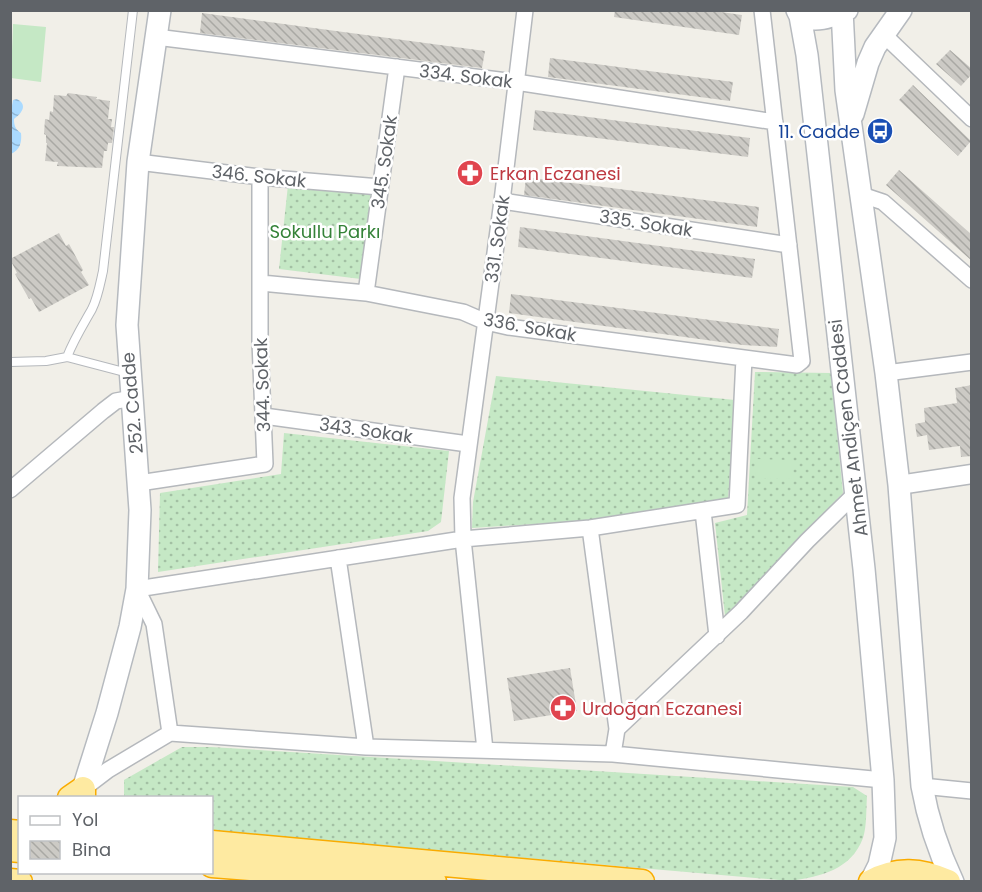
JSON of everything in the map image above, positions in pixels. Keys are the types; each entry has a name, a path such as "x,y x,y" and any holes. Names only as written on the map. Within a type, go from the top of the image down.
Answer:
{"highway":[{"path":"213,843 642,882"},
{"path":"213,865 434,882"},
{"path":"871,881 898,872 915,871 948,882"},
{"path":"10,881 20,882"}],"main road":[{"name":"252. Cadde","path":"79,795 107,713 130,627 137,589 140,510 133,398 129,374 128,298 138,162 160,10"},
{"path":"851,120 868,63 883,34 901,10"},
{"name":"Ahmet Andiçen Caddesi","path":"795,12 815,20 844,11 846,90 886,373 899,485 921,786 928,818 953,882"},
{"name":"Ahmet Andiçen Caddesi","path":"795,12 807,55 855,494 883,780 885,838 879,865 871,881"}],"street":[{"name":"331. Sokak","path":"485,750 463,539 462,498 525,10"},
{"path":"762,10 789,245"},
{"path":"883,34 972,119"},
{"name":"334. Sokak","path":"156,37 516,82 775,122"},
{"name":"345. Sokak","path":"366,293 397,67"},
{"name":"346. Sokak","path":"138,162 260,177 380,187"},
{"name":"344. Sokak","path":"139,483 266,464 260,342 260,177"},
{"path":"860,194 883,202 972,280"},
{"name":"335. Sokak","path":"502,201 789,245"},
{"name":"336. Sokak","path":"261,284 366,293 463,312 486,322 508,327 797,365 802,361 789,245"},
{"path":"170,733 154,624 137,589 463,539 590,528 737,505 744,358"},
{"path":"886,373 972,362"},
{"path":"10,490 116,401 133,398"},
{"name":"343. Sokak","path":"264,416 468,444"},
{"path":"899,485 972,474"},
{"path":"617,729 717,636 855,494"},
{"path":"703,510 717,636"},
{"path":"590,528 617,729 613,754"},
{"path":"338,558 366,747"},
{"path":"79,795 108,770 170,733 366,747 613,754 883,780"},
{"path":"921,786 972,791"}],"lane":[{"path":"67,357 75,336 98,294 103,271 133,10"},
{"path":"10,362 46,361 67,357 129,374"}],"green space":[{"path":"13,24 46,27 41,82 11,78"},
{"name":"Sokullu Parkı","path":"288,185 372,193 361,279 279,269"},
{"path":"755,372 831,373 843,493 725,616 715,523 747,515"},
{"path":"496,376 735,400 728,500 582,521 472,528 473,502"},
{"path":"284,433 449,451 441,522 428,531 158,572 160,493 281,474"},
{"path":"756,459 793,460 793,479 755,478"},
{"path":"182,747 211,747 853,787 867,796 863,838 851,858 824,874 791,881 213,831 213,796 124,796 124,780"}],"water":[{"path":"17,99 23,106 14,119 15,127 21,133 21,140 18,148 11,154 10,116 13,100"}],"building":[{"path":"615,10 707,10 742,15 739,35 614,17"},
{"path":"202,13 485,51 482,68 200,33"},
{"path":"950,50 972,69 972,74 961,86 936,64"},
{"path":"550,58 733,82 730,101 548,77"},
{"path":"913,85 971,141 958,156 899,100"},
{"path":"68,93 110,101 108,119 112,119 111,127 114,127 112,143 108,143 107,151 104,151 102,168 57,166 58,162 45,161 47,143 44,134 45,119 49,120 50,111 53,112 54,95 66,96"},
{"path":"535,110 750,138 748,157 533,130"},
{"path":"899,170 972,235 972,261 886,185"},
{"path":"526,177 759,207 757,227 524,195"},
{"path":"520,227 755,259 752,278 518,247"},
{"path":"59,233 66,246 69,244 89,285 39,312 15,274 17,273 10,259"},
{"path":"511,294 779,329 777,347 743,345 509,313"},
{"path":"972,385 972,456 961,457 960,446 929,450 927,435 917,437 915,424 925,422 924,408 957,403 955,388"},
{"path":"570,668 577,711 514,721 507,678"}],"place":[{"name":"11. Cadde","path":"880,131"},
{"name":"Erkan Eczanesi","path":"470,173"},
{"name":"Urdoğan Eczanesi","path":"563,708"}]}
